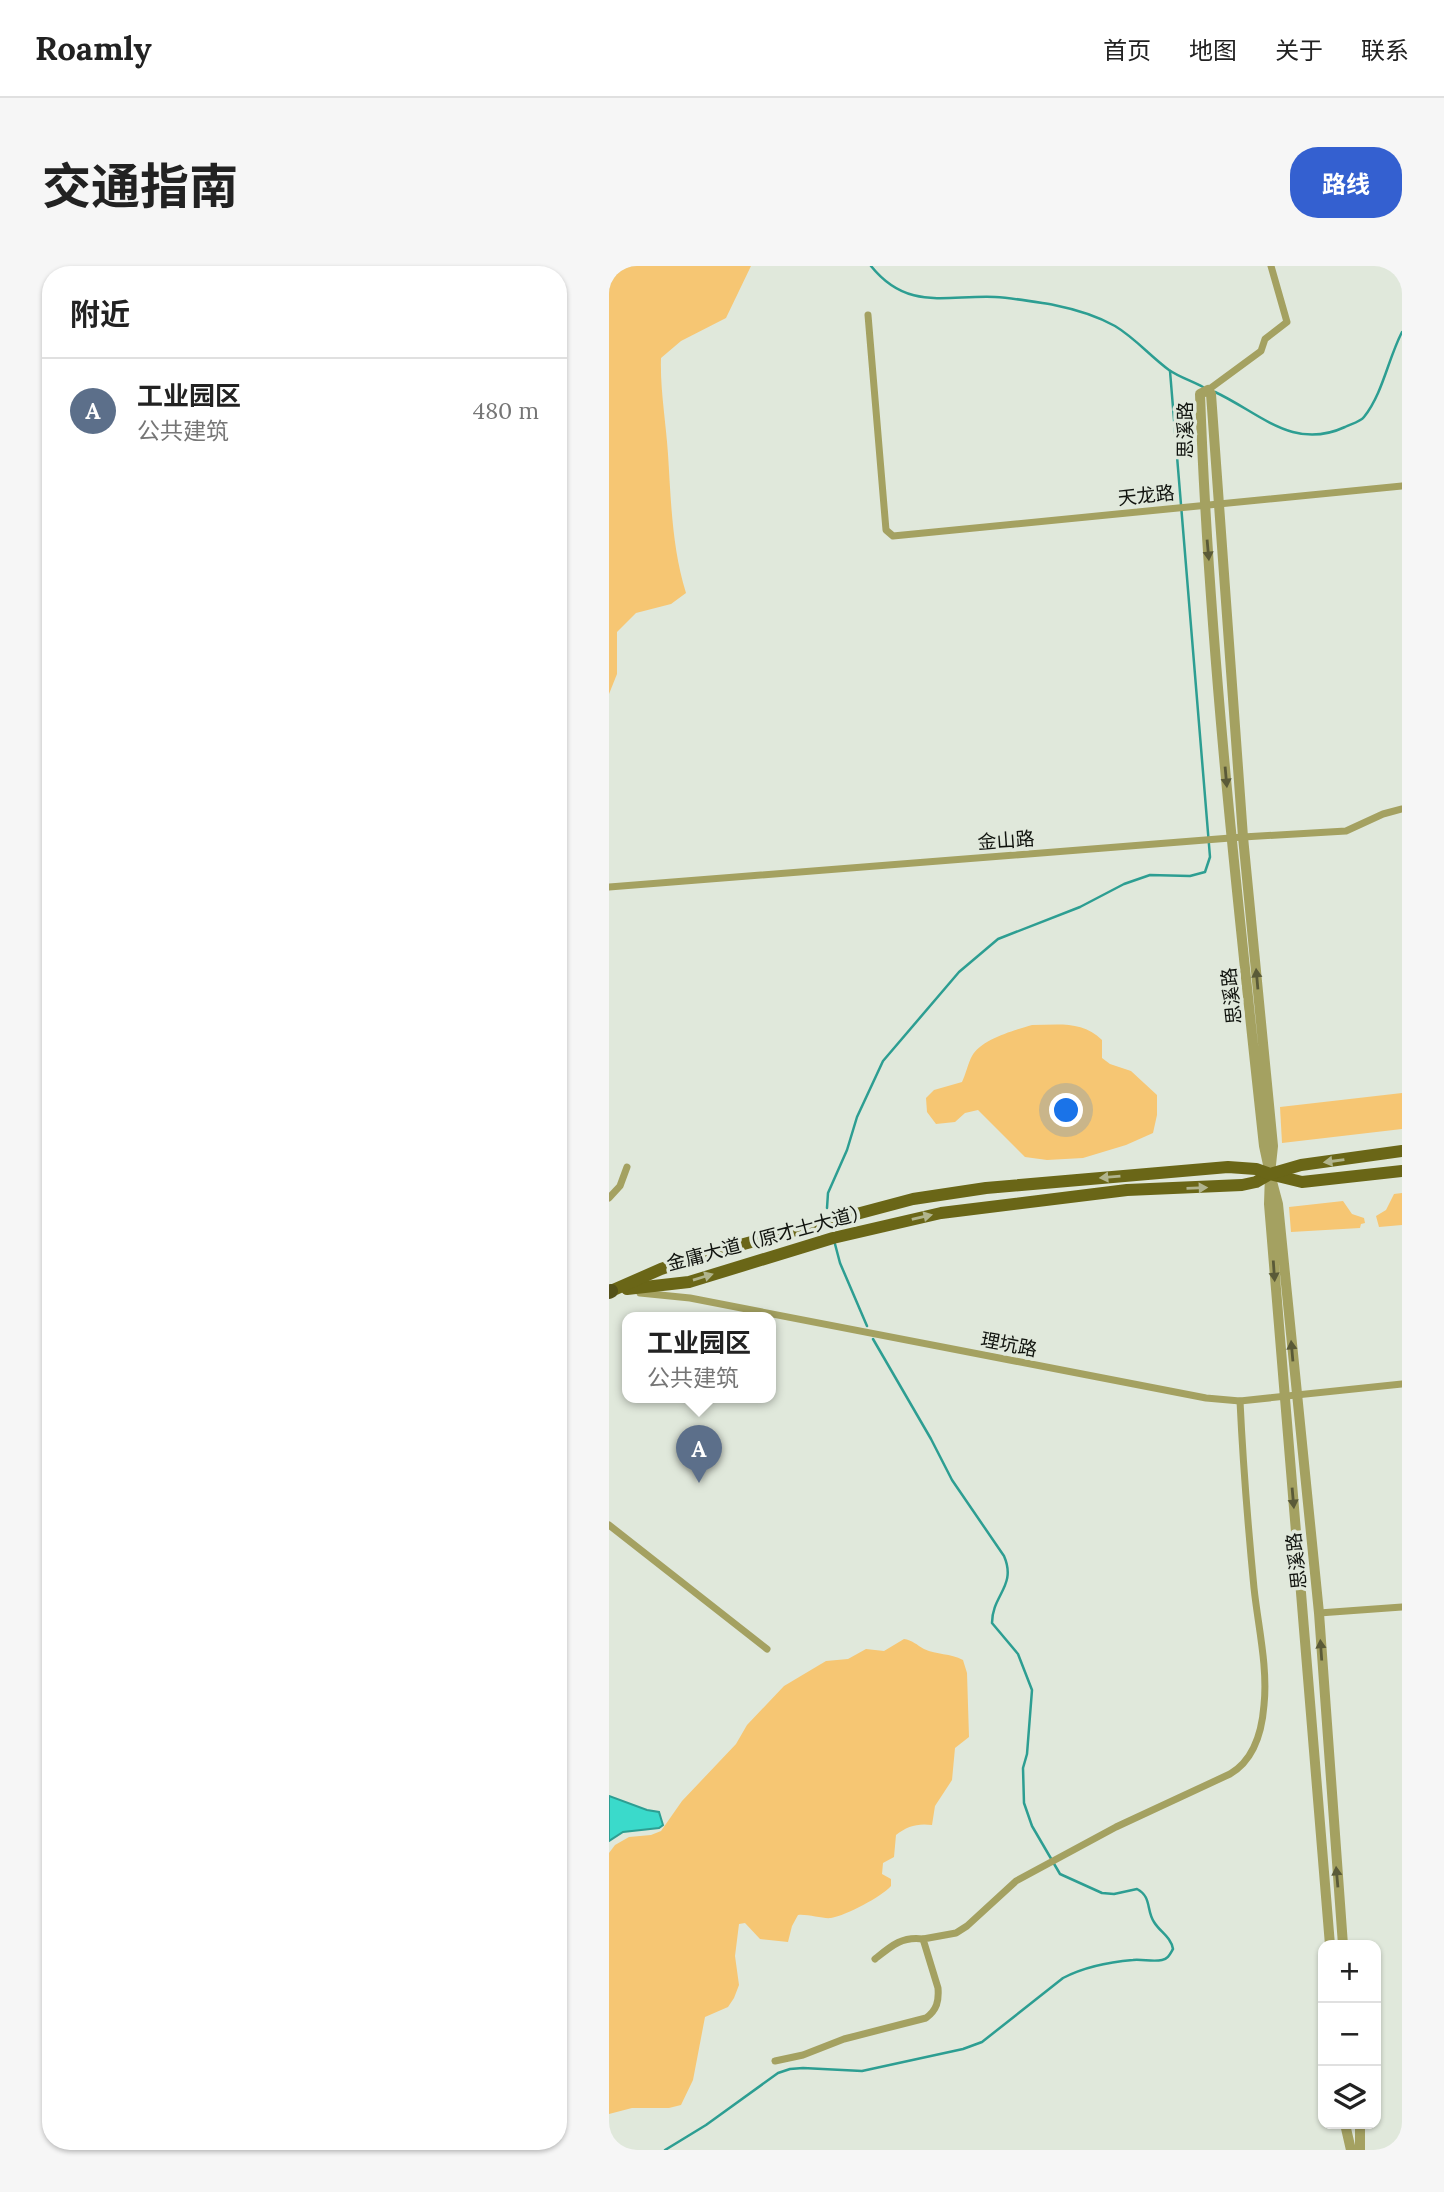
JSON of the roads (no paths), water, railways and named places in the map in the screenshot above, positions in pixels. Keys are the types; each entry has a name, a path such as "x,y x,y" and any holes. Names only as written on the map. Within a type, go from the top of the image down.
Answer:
{"main road":[{"name":"金庸大道（原才士大道）","path":"609,1291 689,1282 831,1238 941,1213 1127,1190 1242,1185 1301,1165 1402,1151"},
{"name":"金庸大道（原才士大道）","path":"609,1291 706,1254 913,1199 986,1188 1228,1167 1256,1169 1302,1182 1402,1171"},
{"path":"827,1222 831,1238"}],"street":[{"path":"1208,390 1261,351 1265,340 1287,322 1271,266"},
{"name":"天龙路","path":"868,315 886,530 893,536 1402,486"},
{"name":"思溪路","path":"1330,1940 1269,1204 1270,1174 1273,1146 1243,837 1220,504 1211,394 1208,390 1200,394 1204,505 1231,838 1264,1146 1270,1174 1278,1204 1319,1613 1343,1940"},
{"name":"金山路","path":"609,887 1346,831 1402,808"},
{"path":"609,1198 620,1186 627,1167"},
{"name":"理坑路","path":"609,1291 690,1298 762,1312"},
{"name":"理坑路","path":"776,1315 1206,1398 1240,1401 1402,1384"},
{"path":"875,1959 898,1940 944,1937 967,1926 1016,1881 1116,1827 1230,1774 1242,1767 1250,1756 1261,1727 1265,1690 1245,1494 1240,1401"},
{"path":"609,1525 767,1649"},
{"path":"1319,1613 1402,1607"},
{"path":"775,2061 803,2055 844,2039 926,2018 938,2005 938,1987 923,1940"},
{"path":"1346,2129 1351,2150"},
{"path":"1360,2129 1360,2150"}],"water":[{"path":"609,1796 659,1812 663,1825 659,1828 623,1832 609,1841"}],"waterway":[{"path":"871,266 899,290 913,295 928,298 1010,298 1054,305 1093,316 1122,331 1169,370 1203,387"},
{"path":"1215,392 1262,419 1293,432 1309,435 1326,433 1355,423 1371,408 1402,332"},
{"path":"827,1208 828,1193 847,1150 857,1117 883,1061 959,972 998,939 1080,907 1124,884 1150,875 1190,876 1205,872 1210,857 1170,371"},
{"path":"835,1244 840,1263 867,1326"},
{"path":"665,2150 706,2125 778,2073 803,2068 862,2071 963,2049 982,2042 1071,1974 1115,1962 1162,1960 1173,1949 1170,1941 1154,1922 1142,1892 1137,1889 1114,1894 1102,1893 1060,1874 1032,1826 1024,1803 1023,1768 1027,1754 1032,1690 1018,1654 992,1623 993,1613 1008,1575 1004,1556 952,1480 873,1339"}],"place":[{"name":"工业园区","path":"699,1483"}]}
